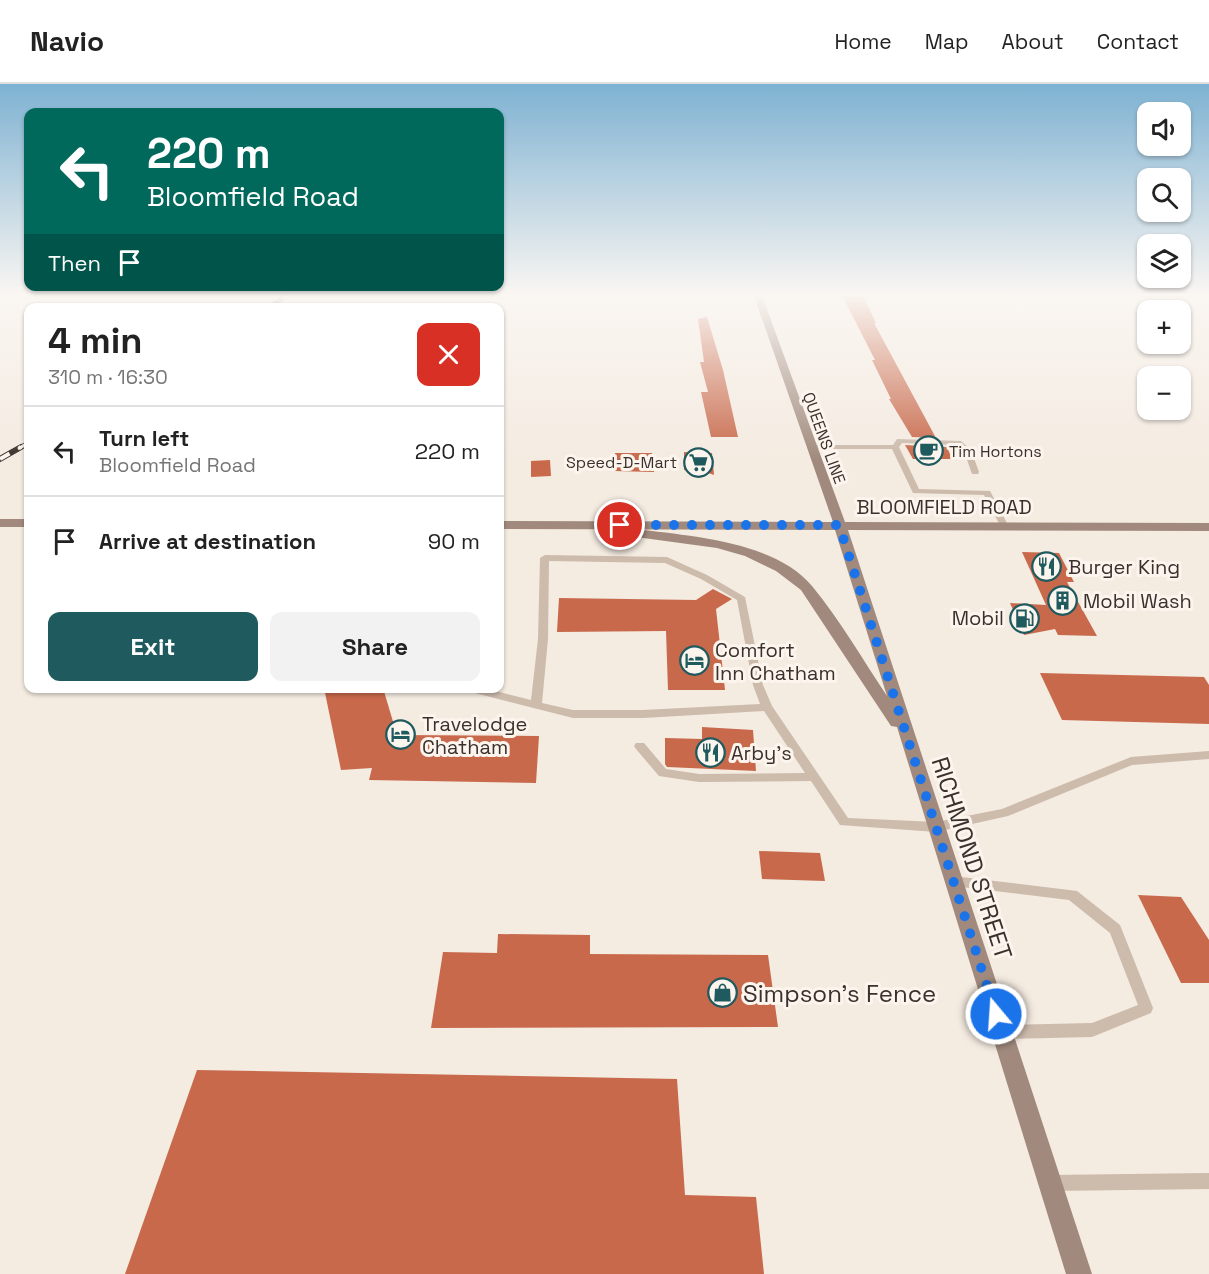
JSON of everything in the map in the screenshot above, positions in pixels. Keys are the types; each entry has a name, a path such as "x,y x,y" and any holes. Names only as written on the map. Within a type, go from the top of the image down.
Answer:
{"main road":[{"name":"QUEENS LINE","path":"776,349 839,525"},
{"path":"0,523 24,523"},
{"path":"577,524 718,544 750,553 781,568 806,587 907,737"},
{"name":"BLOOMFIELD ROAD","path":"504,525 1209,527"},
{"name":"RICHMOND STREET","path":"839,525 1079,1274"}],"lane":[{"path":"895,447 900,441 958,443 967,450 975,472"},
{"path":"811,447 895,447"},
{"path":"895,447 916,491 987,493 1005,527"},
{"path":"536,705 543,639 545,558 667,560 704,577 742,599 758,685 767,707 844,822 936,827 1004,813 1131,761 1209,755"},
{"path":"487,693 573,714 643,714 767,707"},
{"path":"640,746 663,772 699,778 813,777"},
{"path":"953,881 1072,895 1115,929 1146,1008 1092,1030 1002,1032"},
{"path":"1050,1183 1209,1180"}],"building":[{"path":"702,349 717,349 738,437 711,437 701,392 708,392 700,362 704,362"},
{"path":"869,349 888,349 936,438 912,437 889,399 891,399 872,360 875,360"},
{"name":"Tim Hortons","path":"905,445 947,447 952,459 913,459"},
{"name":"Speed-D-Mart","path":"684,452 712,453 714,475 703,471 684,470"},
{"path":"615,453 652,453 654,472 614,471"},
{"path":"550,460 551,476 531,477 531,461"},
{"path":"1022,552 1059,553 1074,582 1067,582 1097,636 1058,635 1055,629 1024,635 1010,603 1046,605"},
{"name":"Comfort Inn Chatham","path":"713,589 732,599 716,609 725,690 668,690 666,631 557,632 559,598 696,600"},
{"path":"1040,673 1204,677 1209,685 1209,724 1062,720"},
{"name":"Travelodge Chatham","path":"325,693 384,693 397,735 539,736 536,783 369,780 372,768 341,770"},
{"name":"Arby's","path":"702,727 753,730 756,771 667,767 665,738 702,739"},
{"path":"759,851 820,853 825,881 762,879"},
{"path":"1138,895 1181,897 1209,940 1209,983 1181,983"},
{"path":"498,934 590,935 590,954 768,955 778,1027 431,1028 443,952 497,953"},
{"path":"197,1070 677,1079 685,1195 756,1197 764,1274 125,1274"}],"railway":[{"path":"18,449 24,445"},
{"path":"0,459 21,447"}],"place":[{"name":"Tim Hortons","path":"928,451"},
{"name":"Speed-D-Mart","path":"698,462"},
{"name":"Burger King","path":"1047,567"},
{"name":"Mobil Wash","path":"1062,601"},
{"name":"Mobil","path":"1025,618"},
{"name":"Comfort Inn Chatham","path":"694,661"},
{"name":"Travelodge Chatham","path":"401,735"},
{"name":"Arby's","path":"710,753"},
{"name":"Simpson's Fence","path":"722,993"}],"route":[{"path":"620,525 839,525 996,1014"}]}
